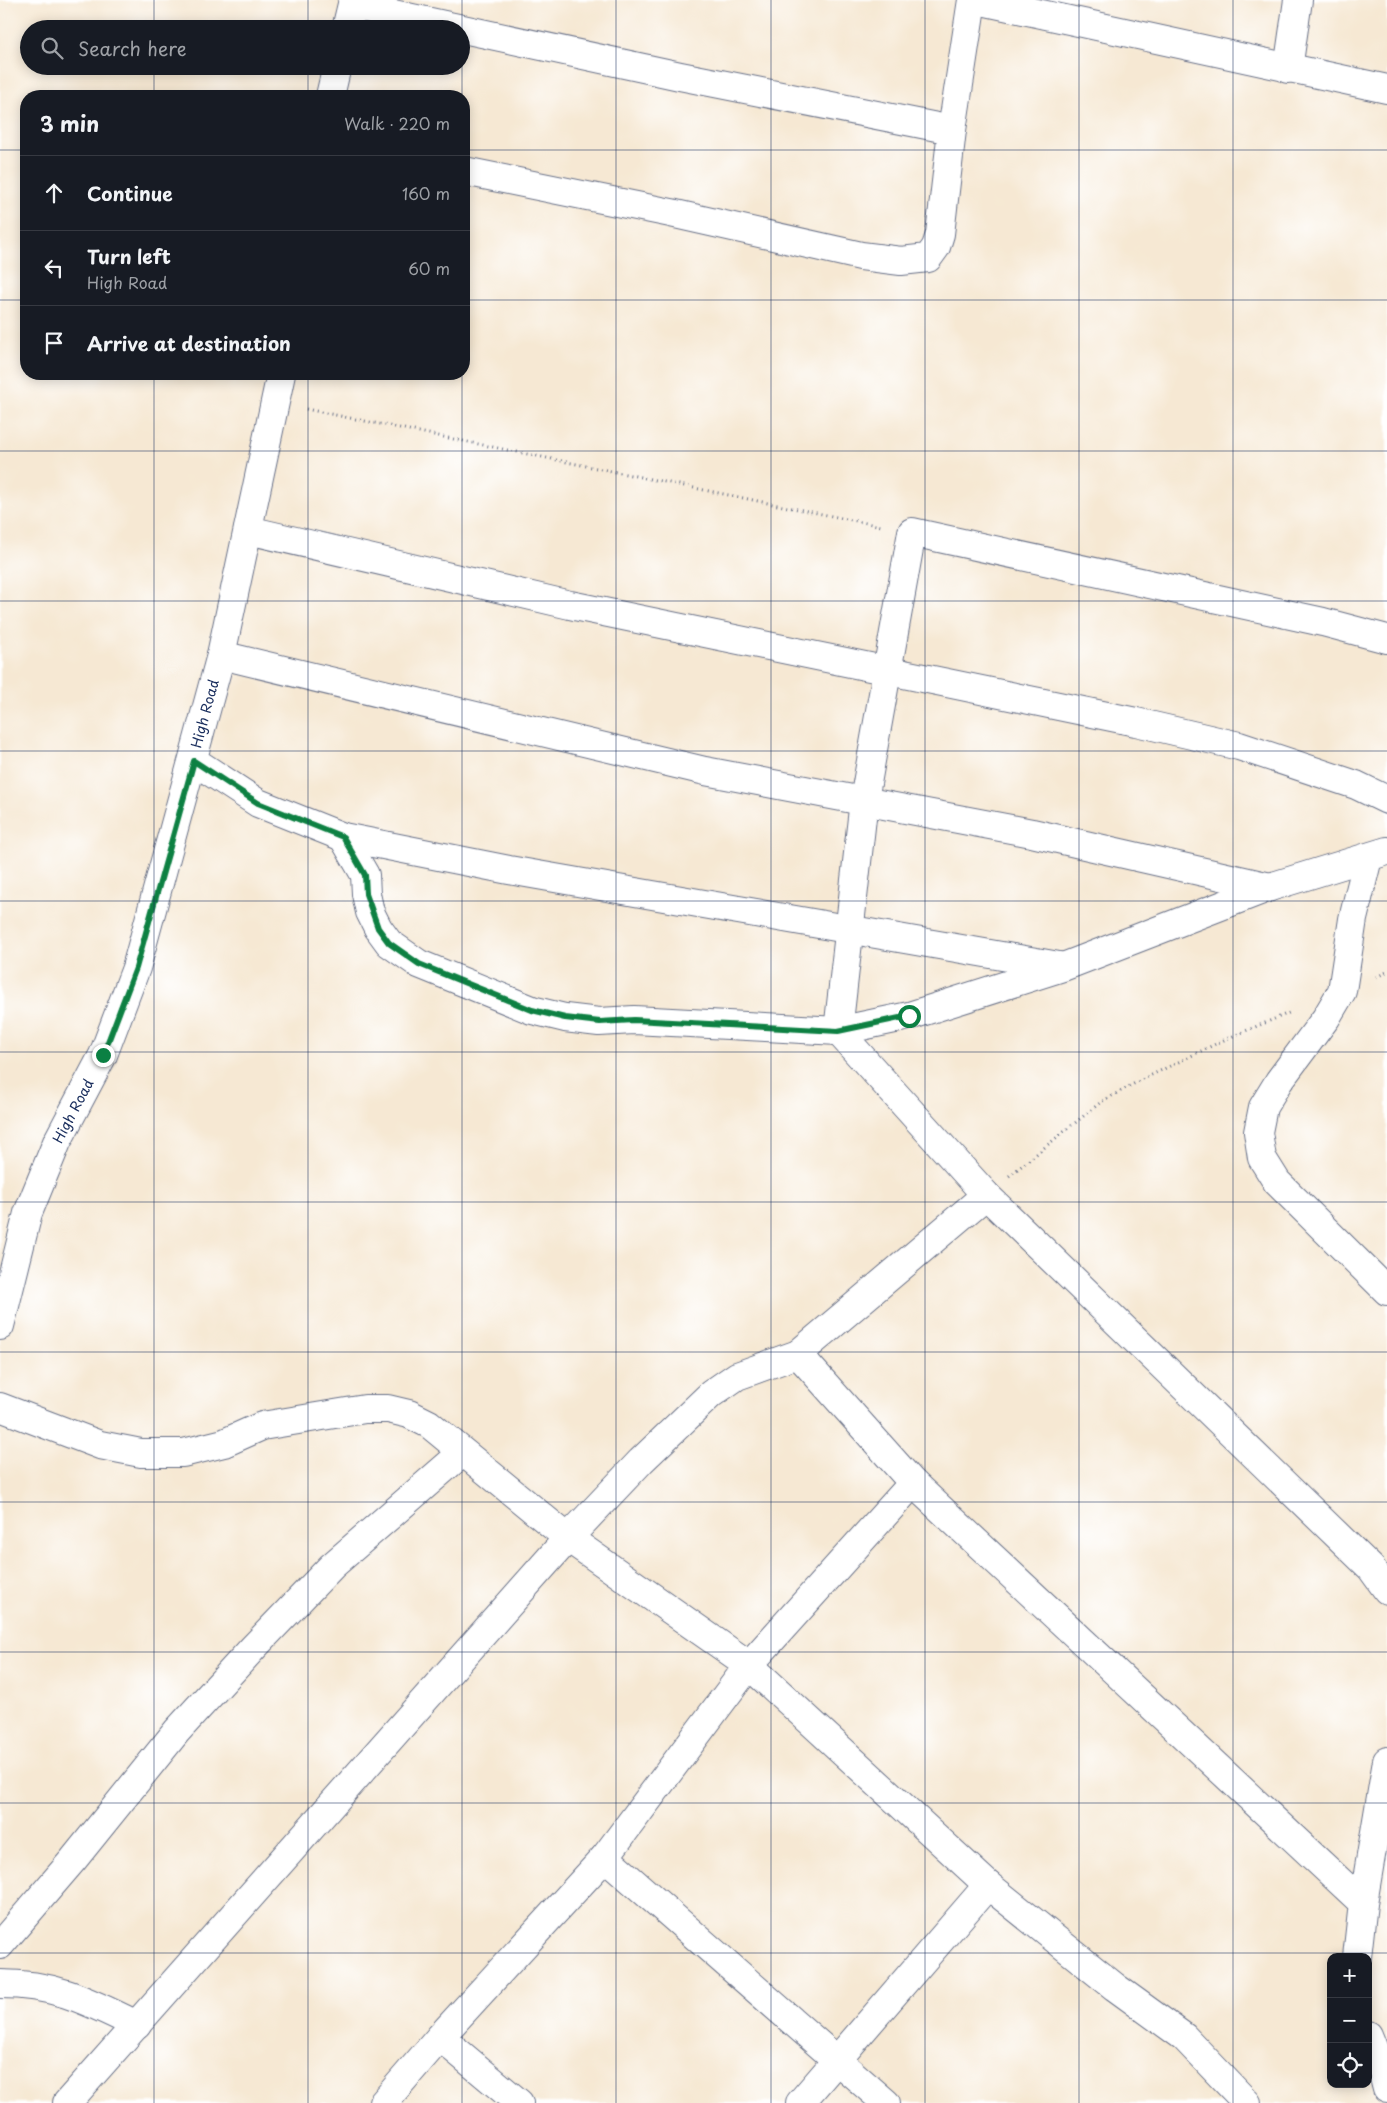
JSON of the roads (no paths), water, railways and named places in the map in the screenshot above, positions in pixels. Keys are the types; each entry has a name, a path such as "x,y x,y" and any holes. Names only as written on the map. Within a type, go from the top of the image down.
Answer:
{"street":[{"path":"470,172 671,213 861,256 913,261 928,258 936,247 940,234 952,130 972,0"},
{"path":"976,0 1387,89"},
{"path":"1288,69 1298,0"},
{"path":"350,11 396,20"},
{"path":"470,35 952,130"},
{"path":"331,90 335,75"},
{"name":"High Road","path":"0,1326 28,1213 57,1142 103,1055 136,968 194,761 221,655 280,380"},
{"path":"248,530 570,605 1136,722 1239,746 1356,785 1387,800"},
{"path":"1387,639 1323,622 912,532 864,800 838,1031 986,1195 1371,1568 1387,1590"},
{"path":"221,655 695,768 1032,833 1270,887"},
{"path":"194,761 258,803 343,837 510,870 1063,967"},
{"path":"343,837 365,875 366,894 370,912 378,928 389,943 419,964 532,1010 565,1018 600,1022 634,1020 838,1031 909,1016 1063,967 1270,887 1377,855"},
{"path":"1377,855 1353,919 1342,991 1326,1018 1279,1080 1263,1107 1258,1132 1262,1158 1277,1182 1387,1290"},
{"path":"67,2103 568,1538 641,1461 710,1394 737,1376 798,1354 986,1195"},
{"path":"798,1354 913,1484 1363,1903"},
{"path":"0,1407 100,1446 141,1453 183,1453 224,1443 262,1426 365,1408 388,1409 409,1414 429,1424 568,1538 749,1665 988,1885 1115,1988 1184,2037 1247,2103"},
{"path":"0,1945 177,1731 252,1648 332,1566 462,1453"},
{"path":"383,2103 440,2037 605,1857 749,1665 913,1484"},
{"path":"1357,1953 1363,1903 1387,1761"},
{"path":"605,1857 838,2058 886,2103"},
{"path":"800,2103 988,1885"},
{"path":"0,1984 41,1986 65,1992 137,2025"},
{"path":"440,2037 519,2103"},
{"path":"1371,2043 1387,2089"}]}
